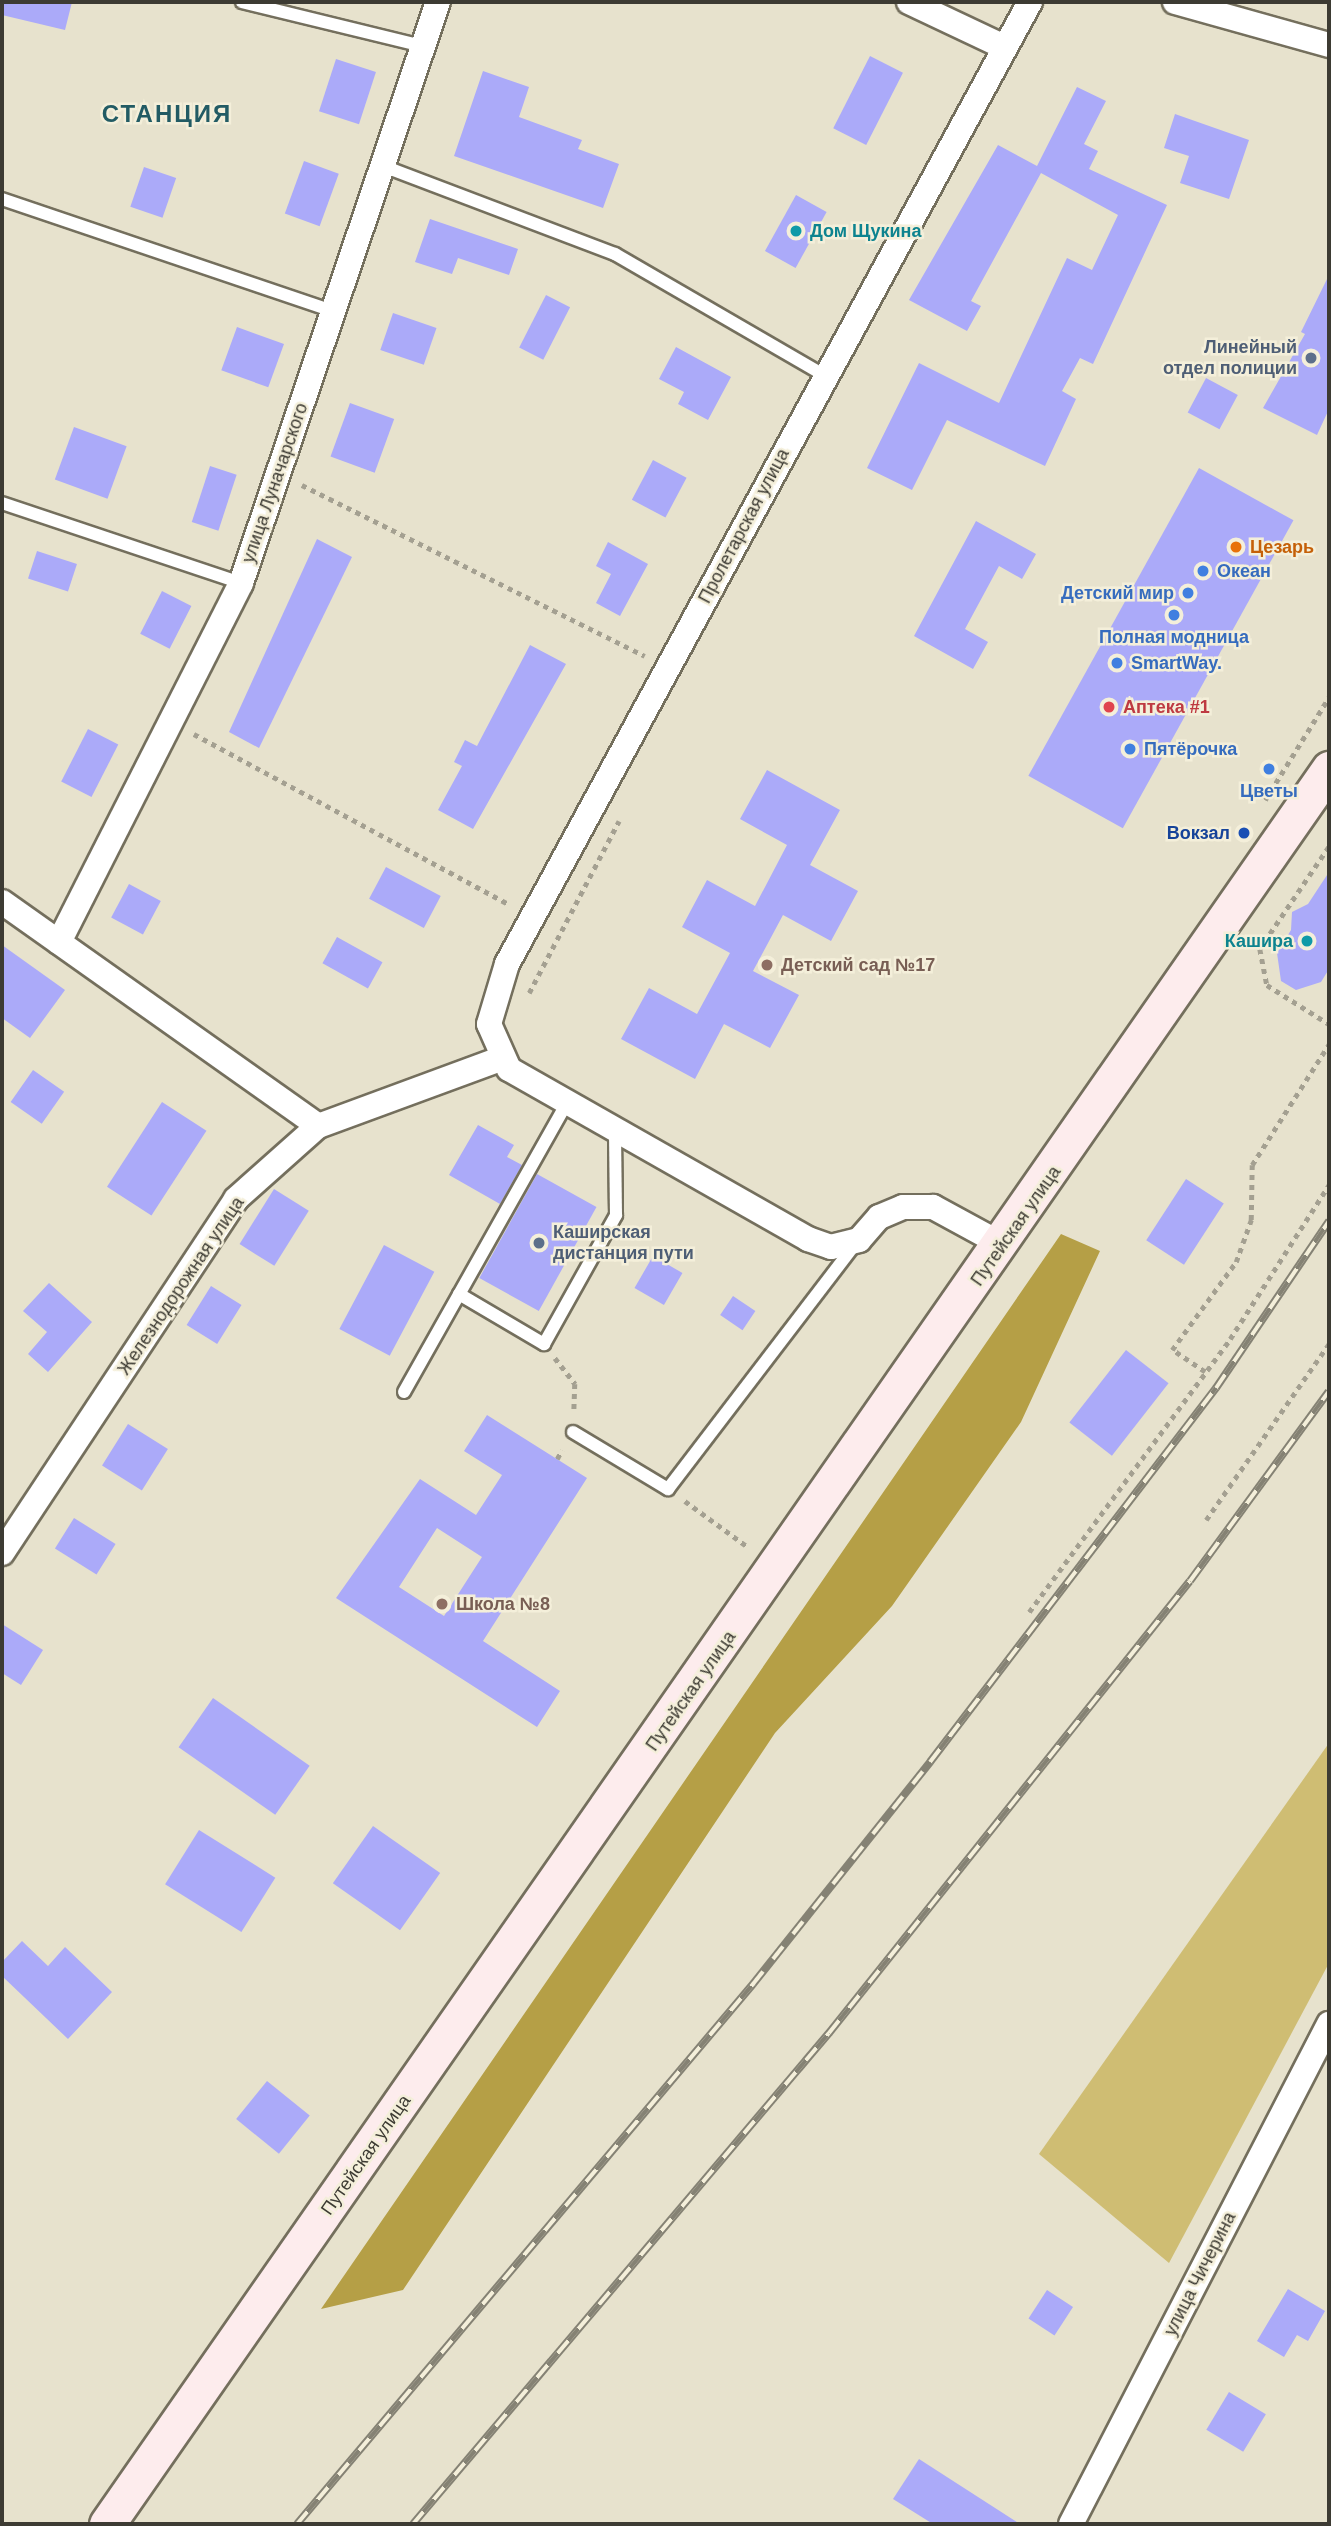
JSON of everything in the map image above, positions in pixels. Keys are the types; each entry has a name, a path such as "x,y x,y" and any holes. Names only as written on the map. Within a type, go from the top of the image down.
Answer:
{"main road":[{"name":"Путейская улица","path":"107,2524 1274,856 1329,769"}],"street":[{"name":"улица Луначарского","path":"59,942 241,583 438,2"},
{"path":"909,2 1002,46"},
{"name":"Пролетарская улица","path":"499,1059 489,1024 507,964 1002,46 1030,2"},
{"path":"1175,2 1329,45"},
{"path":"2,902 318,1126"},
{"path":"499,1059 567,1103 808,1239 831,1247 859,1240 879,1217 903,1207 933,1207 1003,1245"},
{"name":"Железнодорожная улица","path":"2,1553 236,1199 318,1126 499,1059"},
{"name":"улица Чичерина","path":"1071,2524 1329,2024"}],"lane":[{"path":"242,2 423,46"},
{"path":"383,166 615,254 824,375"},
{"path":"2,199 333,311"},
{"path":"2,503 241,583"},
{"path":"404,1392 567,1103"},
{"path":"459,1294 544,1344 616,1215 615,1130"},
{"path":"573,1432 668,1489 859,1240"}],"path":[{"path":"280,474 667,668"},
{"path":"171,722 532,917"},
{"path":"1329,847 1260,949 1268,985 1329,1024"},
{"path":"1205,1373 1172,1350 1236,1262 1251,1220 1252,1165 1329,1044"},
{"path":"1029,1612 1205,1373 1329,1185"},
{"path":"544,1344 575,1384 573,1432 556,1459"},
{"path":"1206,1520 1329,1344"},
{"path":"697,1510 752,1550"}],"shaded area":[{"path":"1061,1234 1100,1251 1021,1422 892,1606 775,1733 403,2290 321,2309"},
{"path":"1329,1743 1329,1963 1169,2263 1039,2154"}],"building":[{"path":"2,2 72,2 65,30 2,15"},
{"path":"870,56 903,73 866,145 833,128"},
{"path":"336,59 376,72 359,124 319,111"},
{"path":"483,71 529,87 519,117 582,140 578,149 619,164 603,208 454,156"},
{"path":"1077,87 1106,101 1084,144 1098,151 1089,169 1167,205 1093,364 1080,358 1062,391 1076,399 1045,466 947,420 912,490 867,468 919,363 999,403 1067,258 1092,270 1118,215 1041,173 971,301 981,306 967,331 909,300 998,145 1037,166"},
{"path":"1175,114 1249,140 1229,199 1180,183 1189,156 1164,148"},
{"path":"304,161 339,174 320,226 285,214"},
{"path":"144,167 176,178 162,218 130,207"},
{"name":"Дом Щукина","path":"796,195 827,212 796,268 765,251"},
{"path":"430,219 518,249 509,275 458,258 452,274 415,262"},
{"name":"Линейный отдел полиции","path":"1329,275 1329,409 1317,435 1263,408 1305,334 1301,332"},
{"path":"546,295 570,307 543,360 519,348"},
{"path":"393,313 436,328 424,365 380,350"},
{"path":"237,327 284,344 268,387 221,370"},
{"path":"676,347 731,377 708,420 678,404 684,392 659,379"},
{"path":"1206,378 1238,395 1219,429 1188,412"},
{"path":"350,403 394,419 375,473 331,457"},
{"path":"74,427 127,446 107,499 55,480"},
{"path":"653,460 687,478 665,518 632,500"},
{"path":"210,466 237,475 218,531 192,522"},
{"path":"1199,468 1293,520 1123,828 1028,776"},
{"path":"976,521 1036,554 1022,579 999,566 965,629 988,642 973,669 914,636"},
{"path":"317,539 352,557 259,748 229,732"},
{"path":"608,542 648,564 620,616 596,603 611,574 596,566"},
{"path":"37,551 77,564 68,592 28,579"},
{"path":"162,591 191,606 170,649 140,634"},
{"path":"530,645 566,664 473,829 438,810 462,766 454,762 465,740 477,746"},
{"path":"88,729 118,744 92,797 61,782"},
{"path":"767,770 840,810 810,865 858,891 831,941 783,915 753,971 799,995 770,1048 724,1024 695,1079 621,1039 649,988 697,1014 730,953 682,927 707,880 755,906 787,845 740,819"},
{"path":"386,867 441,896 424,928 369,899"},
{"name":"Кашира","path":"1329,872 1329,969 1321,982 1296,990 1281,981 1277,953 1291,930 1292,912 1308,904"},
{"path":"129,884 161,901 143,934 111,918"},
{"path":"337,937 382,962 368,988 322,963"},
{"path":"2,945 65,990 30,1038 2,1018"},
{"path":"33,1070 64,1092 42,1124 11,1102"},
{"path":"162,1102 206,1131 151,1216 107,1187"},
{"path":"478,1125 514,1145 507,1157 522,1165 500,1204 449,1175"},
{"name":"Каширская дистанция пути","path":"537,1174 596,1207 539,1311 479,1278"},
{"path":"1186,1179 1224,1204 1184,1265 1146,1240"},
{"path":"274,1189 309,1211 274,1266 240,1244"},
{"path":"384,1245 434,1272 390,1356 339,1329"},
{"path":"653,1256 682,1273 664,1305 634,1288"},
{"path":"49,1283 92,1322 48,1372 28,1354 47,1332 23,1311"},
{"path":"211,1286 242,1305 217,1344 187,1325"},
{"path":"733,1296 755,1311 743,1330 720,1315"},
{"path":"1126,1350 1169,1383 1112,1456 1069,1422"},
{"path":"487,1415 587,1478 483,1641 560,1691 537,1727 336,1598 420,1479 476,1515 502,1475 464,1451","holes":["437,1528 482,1557 444,1616 399,1587"]},
{"path":"128,1424 168,1449 142,1490 102,1466"},
{"path":"74,1518 116,1544 96,1574 55,1549"},
{"path":"2,1624 43,1650 21,1685 2,1673"},
{"path":"213,1698 310,1766 275,1815 179,1747"},
{"path":"373,1826 440,1873 400,1930 333,1883"},
{"path":"199,1830 275,1878 241,1932 165,1884"},
{"path":"22,1941 48,1966 65,1947 112,1992 68,2039 2,1976 2,1962"},
{"path":"267,2081 310,2116 279,2154 236,2119"},
{"path":"1288,2289 1325,2311 1308,2341 1297,2335 1284,2357 1257,2341"},
{"path":"1047,2290 1073,2307 1054,2335 1028,2319"},
{"path":"1229,2392 1266,2414 1243,2452 1206,2430"},
{"path":"919,2459 1020,2524 933,2524 893,2499"}],"railway":[{"path":"297,2524 753,1984 930,1762 1216,1388 1329,1221"},
{"path":"413,2524 829,2033 1190,1581 1329,1391"}],"place":[{"name":"Дом Щукина","path":"796,231"},
{"name":"Линейный отдел полиции","path":"1311,358"},
{"name":"Цезарь","path":"1236,547"},
{"name":"Океан","path":"1203,571"},
{"name":"Детский мир","path":"1188,593"},
{"name":"Полная модница","path":"1174,615"},
{"name":"SmartWay.","path":"1117,663"},
{"name":"Аптека #1","path":"1109,707"},
{"name":"Пятёрочка","path":"1130,749"},
{"name":"Цветы","path":"1269,769"},
{"name":"Вокзал","path":"1244,833"},
{"name":"Кашира","path":"1307,941"},
{"name":"Детский сад №17","path":"767,965"},
{"name":"Каширская дистанция пути","path":"539,1243"},
{"name":"Школа №8","path":"442,1604"}],"district":[{"name":"СТАНЦИЯ","path":"167,114"}]}
